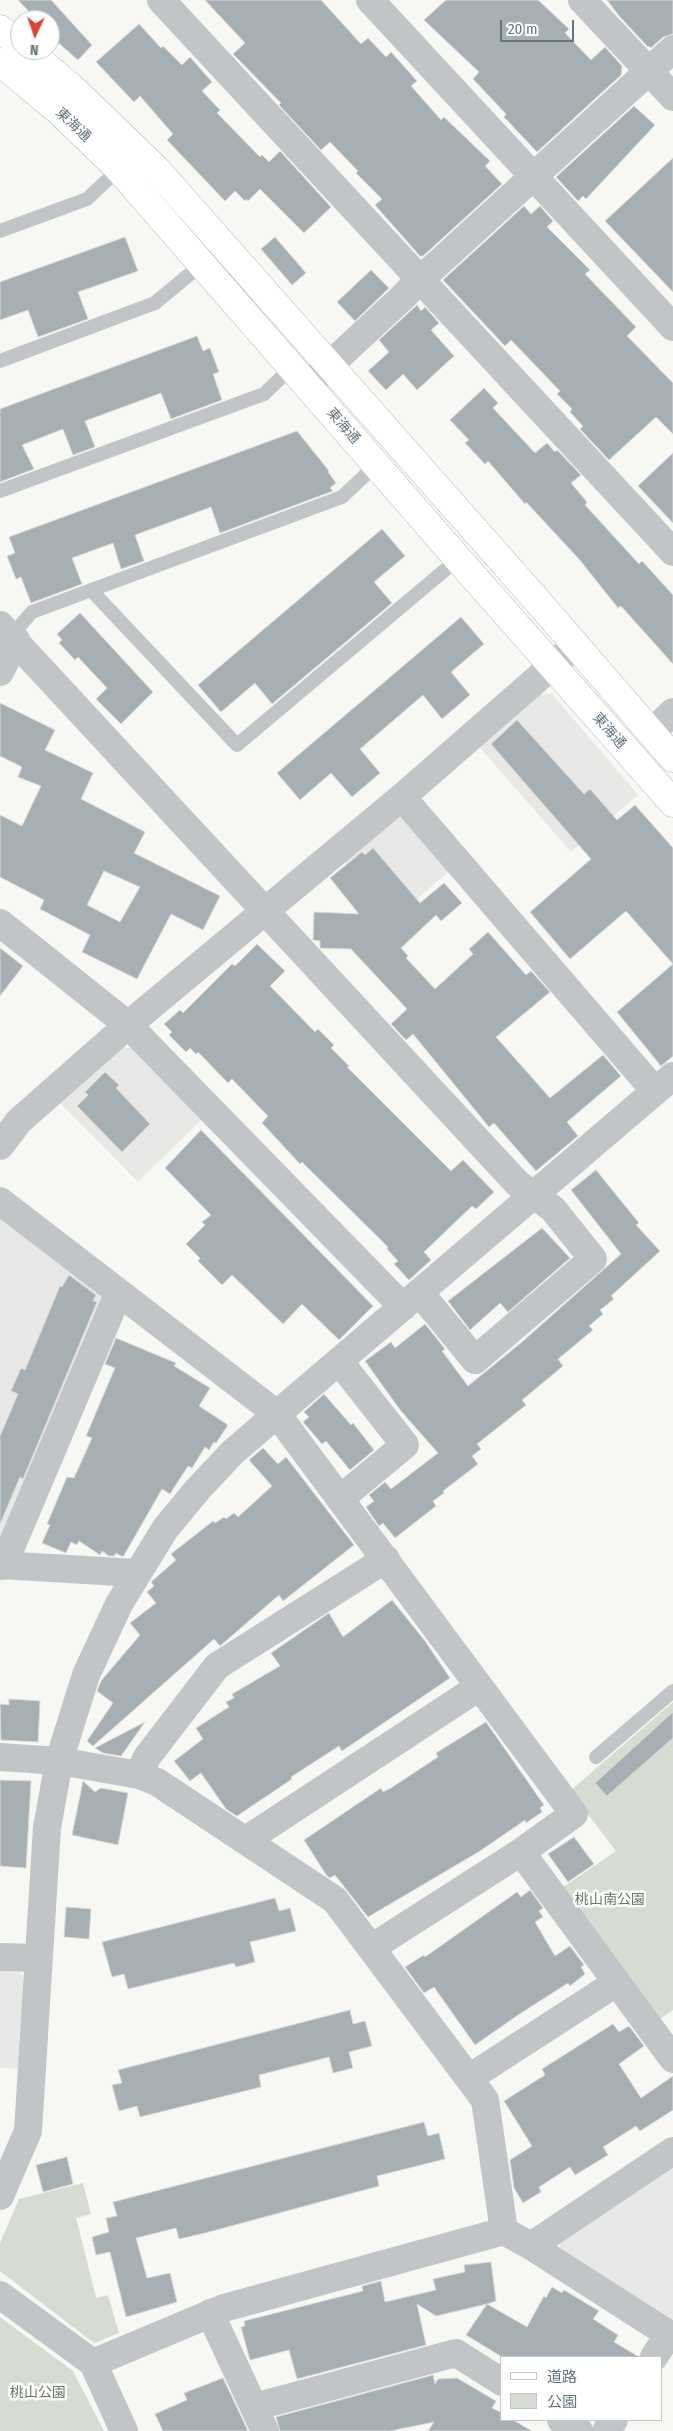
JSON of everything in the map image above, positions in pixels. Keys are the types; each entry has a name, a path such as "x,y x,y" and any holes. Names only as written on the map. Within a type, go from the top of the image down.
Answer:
{"main road":[{"path":"0,29 10,37"},
{"name":"東海通","path":"39,60 73,89 157,170 576,645 673,758"},
{"name":"東海通","path":"0,62 59,111 119,169 673,803"}],"street":[{"path":"162,0 673,552"},
{"path":"370,0 673,326"},
{"path":"582,0 673,97"},
{"path":"300,377 330,366 419,279 673,49"},
{"path":"0,672 9,634"},
{"path":"0,923 128,1025 475,1360 593,1259 553,1209 517,1183 9,634"},
{"path":"0,1146 19,1121 128,1025 402,796 576,645"},
{"path":"651,733 673,712"},
{"path":"0,2196 28,2131 47,1828 59,1761 86,1676 119,1604 136,1573 165,1529 198,1489 233,1452 664,1084 402,796"},
{"path":"0,1201 118,1294 277,1414 574,1814 521,1852 371,1948"},
{"path":"118,1294 2,1566 136,1573"},
{"path":"339,1361 405,1445 341,1498"},
{"path":"140,1775 147,1757 217,1666 386,1559"},
{"path":"246,1840 480,1687"},
{"path":"0,1757 59,1761 140,1775 157,1782 335,1900 485,2100 504,2232"},
{"path":"521,1852 673,2059"},
{"path":"0,1957 38,1958"},
{"path":"470,2078 616,1983"},
{"path":"532,2246 673,2151"},
{"path":"93,2363 210,2313 504,2232 532,2246 671,2335 655,2356"},
{"path":"0,2295 93,2363 124,2431"},
{"path":"210,2313 259,2419 456,2353 500,2381"},
{"path":"563,2421 579,2431"}],"lane":[{"path":"0,231 87,200 119,169"},
{"path":"0,361 155,303 202,264"},
{"path":"0,491 264,394 300,377"},
{"path":"9,634 32,612 342,497 376,465"},
{"path":"91,590 237,745 458,559"},
{"path":"596,1757 673,1691"}],"shaded area":[{"path":"537,694 552,694 638,795 571,852 477,744"},
{"path":"390,817 407,818 452,869 393,919 342,859"},
{"path":"119,1047 132,1048 203,1118 138,1182 57,1100"},
{"path":"0,1213 101,1292 103,1305 0,1546"},
{"path":"0,1971 19,1972 29,1984 23,2069 0,2068"},
{"path":"673,2165 673,2325 559,2257 560,2236"}],"green space":[{"name":"桃山南公園","path":"673,1702 673,2010 658,2020 559,1890 616,1851 570,1791"},
{"path":"83,2183 91,2214 76,2218 96,2298 108,2295 119,2333 94,2343 0,2271 0,2243 19,2199"},
{"name":"桃山公園","path":"0,2317 73,2371 104,2431 0,2431"}],"building":[{"path":"18,0 51,0 92,45 78,60 60,44 60,10 28,10"},
{"path":"205,0 321,0 361,44 368,38 386,57 391,52 417,81 411,86 441,120 444,117 490,161 485,166 502,184 423,256 420,256 375,205 382,199 356,173 358,171 330,142 321,150 279,105 281,103 233,54 245,43"},
{"path":"446,0 538,0 569,29 565,33 591,60 605,47 622,66 621,75 537,152 504,117 506,114 473,79 479,72 424,20"},
{"path":"607,0 673,0 673,34 663,37 651,48 648,47"},
{"path":"139,24 161,48 163,46 182,65 190,57 212,82 202,91 220,110 217,113 260,157 262,155 269,162 280,151 331,207 304,233 260,189 248,201 246,199 245,201 235,191 225,201 167,140 173,134 140,96 134,102 96,62"},
{"path":"634,106 655,125 586,199 583,196 578,201 556,177"},
{"path":"673,158 673,292 605,221"},
{"path":"524,206 531,214 540,206 553,221 547,227 590,270 585,274 636,327 627,336 673,383 673,434 656,417 609,460 580,429 583,426 570,412 572,409 557,394 560,391 511,340 505,346 443,280"},
{"path":"125,237 138,271 78,292 88,319 38,337 28,310 0,320 0,282"},
{"path":"275,237 306,273 292,285 261,249"},
{"path":"371,270 389,288 355,321 337,302"},
{"path":"417,305 421,311 425,307 439,323 431,330 454,356 417,390 403,374 386,390 368,371 389,352 379,340"},
{"path":"197,336 203,351 210,348 219,372 213,374 222,400 171,419 161,393 85,421 95,447 73,455 63,429 22,445 34,469 0,482 0,409"},
{"path":"484,388 498,403 493,408 535,453 547,443 555,452 557,450 581,475 571,483 587,502 585,505 639,564 642,561 673,595 673,664 621,606 618,608 579,559 526,502 525,504 488,461 485,464 465,443 469,440 450,420"},
{"path":"297,431 329,471 336,483 330,488 333,491 220,533 211,507 135,535 144,561 121,569 113,543 72,558 82,584 31,603 21,577 16,579 7,556 15,553 9,537"},
{"path":"673,453 673,523 638,486"},
{"path":"382,529 405,556 374,582 392,603 272,704 255,683 221,712 198,685"},
{"path":"80,613 153,692 121,724 96,699 107,688 78,657 75,660 59,643 62,640 57,634"},
{"path":"461,617 484,644 451,672 470,695 442,719 423,695 360,749 380,773 352,797 331,773 300,800 277,773"},
{"path":"0,703 55,730 45,750 93,773 81,799 145,832 134,853 220,896 203,930 171,914 137,979 82,952 90,935 40,909 44,900 0,877 0,815 22,826 41,786 18,777 22,767 0,756","holes":["104,871 140,887 120,922 87,905"]},
{"path":"517,720 584,794 590,789 617,820 635,805 673,848 673,964 626,911 570,959 530,912 591,859 491,744"},
{"path":"373,848 420,903 444,883 462,903 441,921 436,915 401,948 408,956 406,958 435,989 473,954 469,949 488,932 526,975 531,971 550,992 496,1037 550,1098 603,1055 621,1076 567,1122 578,1136 536,1171 494,1123 489,1127 413,1034 406,1040 391,1024 407,1009 351,949 320,948 320,941 313,940 314,912 359,914 330,878 362,852 365,855"},
{"path":"257,944 285,971 270,986 315,1032 318,1029 334,1045 331,1048 349,1066 347,1067 451,1171 463,1160 494,1192 476,1209 472,1206 424,1252 431,1260 409,1280 394,1264 398,1261 387,1249 388,1247 302,1162 300,1164 262,1123 268,1116 232,1079 228,1083 198,1052 196,1054 190,1048 186,1052 169,1035 172,1032 164,1024 180,1010 183,1013 232,964 235,966"},
{"path":"0,948 23,966 0,996"},
{"path":"673,964 673,1056 661,1066 617,1012"},
{"path":"105,1072 119,1085 116,1088 150,1124 122,1152 77,1106 88,1095 85,1092"},
{"path":"201,1130 373,1306 339,1340 302,1304 283,1324 232,1275 222,1285 198,1261 200,1258 186,1244 205,1225 202,1222 211,1215 165,1168"},
{"path":"596,1170 639,1223 636,1225 660,1251 611,1296 614,1299 600,1310 603,1314 589,1326 593,1330 558,1359 563,1366 522,1400 526,1405 477,1444 481,1449 472,1456 478,1464 433,1501 436,1506 395,1538 383,1523 379,1526 366,1507 374,1501 369,1495 385,1482 391,1489 438,1453 401,1411 365,1361 391,1342 395,1348 425,1324 445,1349 442,1351 468,1386 522,1342 621,1254 571,1190"},
{"path":"542,1228 570,1258 508,1312 500,1303 470,1330 448,1301"},
{"path":"69,1275 96,1295 93,1301 97,1302 23,1479 20,1477 0,1524 0,1436 18,1394 11,1391 21,1368 25,1370 60,1286 62,1287"},
{"path":"116,1338 176,1363 174,1366 210,1388 199,1406 228,1425 209,1450 205,1447 192,1468 188,1466 170,1494 162,1489 123,1557 116,1553 114,1556 109,1556 102,1551 100,1555 79,1541 77,1545 71,1542 66,1553 42,1543 50,1525 47,1524 67,1477 74,1478 92,1438 86,1436 115,1368 105,1364"},
{"path":"324,1394 351,1425 353,1423 374,1450 350,1470 326,1441 322,1444 303,1422 309,1417 304,1412"},
{"path":"263,1448 278,1464 286,1457 354,1545 283,1601 279,1595 220,1646 214,1639 93,1746 87,1741 113,1703 97,1691 101,1681 140,1635 130,1623 156,1603 147,1592 154,1586 151,1582 176,1560 171,1554 213,1521 215,1523 224,1517 226,1519 234,1513 238,1517 272,1486 249,1460"},
{"path":"392,1600 425,1641 450,1678 342,1751 339,1746 291,1777 292,1779 237,1816 226,1809 201,1773 190,1781 174,1761 203,1739 196,1728 229,1707 226,1702 234,1698 232,1694 280,1666 271,1653 329,1613 343,1637"},
{"path":"9,1699 40,1701 38,1742 1,1740 0,1704 9,1705"},
{"path":"673,1712 673,1738 607,1796 595,1783"},
{"path":"145,1722 121,1756 103,1753 95,1748"},
{"path":"486,1722 544,1805 540,1808 542,1812 526,1823 525,1820 480,1851 368,1917 335,1875 330,1878 327,1876 304,1840 381,1788 383,1792 391,1788 438,1757 436,1753"},
{"path":"0,1780 31,1781 26,1868 0,1866"},
{"path":"83,1781 95,1792 101,1788 128,1793 118,1845 72,1835"},
{"path":"574,1837 594,1864 568,1882 548,1854"},
{"path":"530,1890 543,1908 539,1911 543,1917 535,1922 555,1956 570,1946 584,1965 581,1967 585,1974 570,1986 568,1983 475,2045 434,1987 424,1993 405,1967 424,1955 425,1957 517,1892 521,1897"},
{"path":"275,1898 279,1911 290,1908 296,1931 250,1942 255,1962 236,1967 234,1963 128,1989 124,1974 112,1977 102,1942"},
{"path":"66,1907 91,1909 89,1939 64,1937"},
{"path":"350,2010 353,2024 365,2021 372,2046 349,2052 353,2068 333,2073 329,2057 259,2075 261,2087 140,2117 137,2106 119,2111 112,2085 122,2083 118,2070"},
{"path":"613,2024 619,2032 629,2026 644,2046 619,2064 641,2098 673,2076 673,2110 640,2131 636,2126 603,2147 608,2155 575,2175 570,2167 539,2187 541,2192 523,2203 514,2188 510,2160 532,2146 504,2101 545,2075 542,2069"},
{"path":"424,2122 428,2136 439,2133 445,2159 377,2176 379,2186 179,2239 176,2228 136,2238 147,2278 170,2273 177,2302 126,2317 110,2252 96,2255 92,2237 109,2232 106,2218 117,2216 113,2202"},
{"path":"67,2157 73,2184 43,2192 36,2165"},
{"path":"491,2262 496,2301 436,2316 417,2304 426,2345 297,2379 289,2350 250,2360 241,2327 245,2326 244,2321 363,2291 362,2286 381,2281 385,2302 436,2290 433,2279 465,2272 464,2265"},
{"path":"552,2287 562,2293 564,2290 599,2311 593,2319 618,2335 614,2342 637,2356 500,2356 466,2335 487,2304 527,2327 544,2296 546,2298"},
{"path":"433,2375 435,2384 438,2379 457,2378 496,2401 492,2408 500,2412 500,2421 515,2421 532,2431 428,2431 434,2422 390,2431 280,2431 276,2417"},
{"path":"223,2378 248,2431 163,2431 155,2414 187,2400 184,2393"}]}
